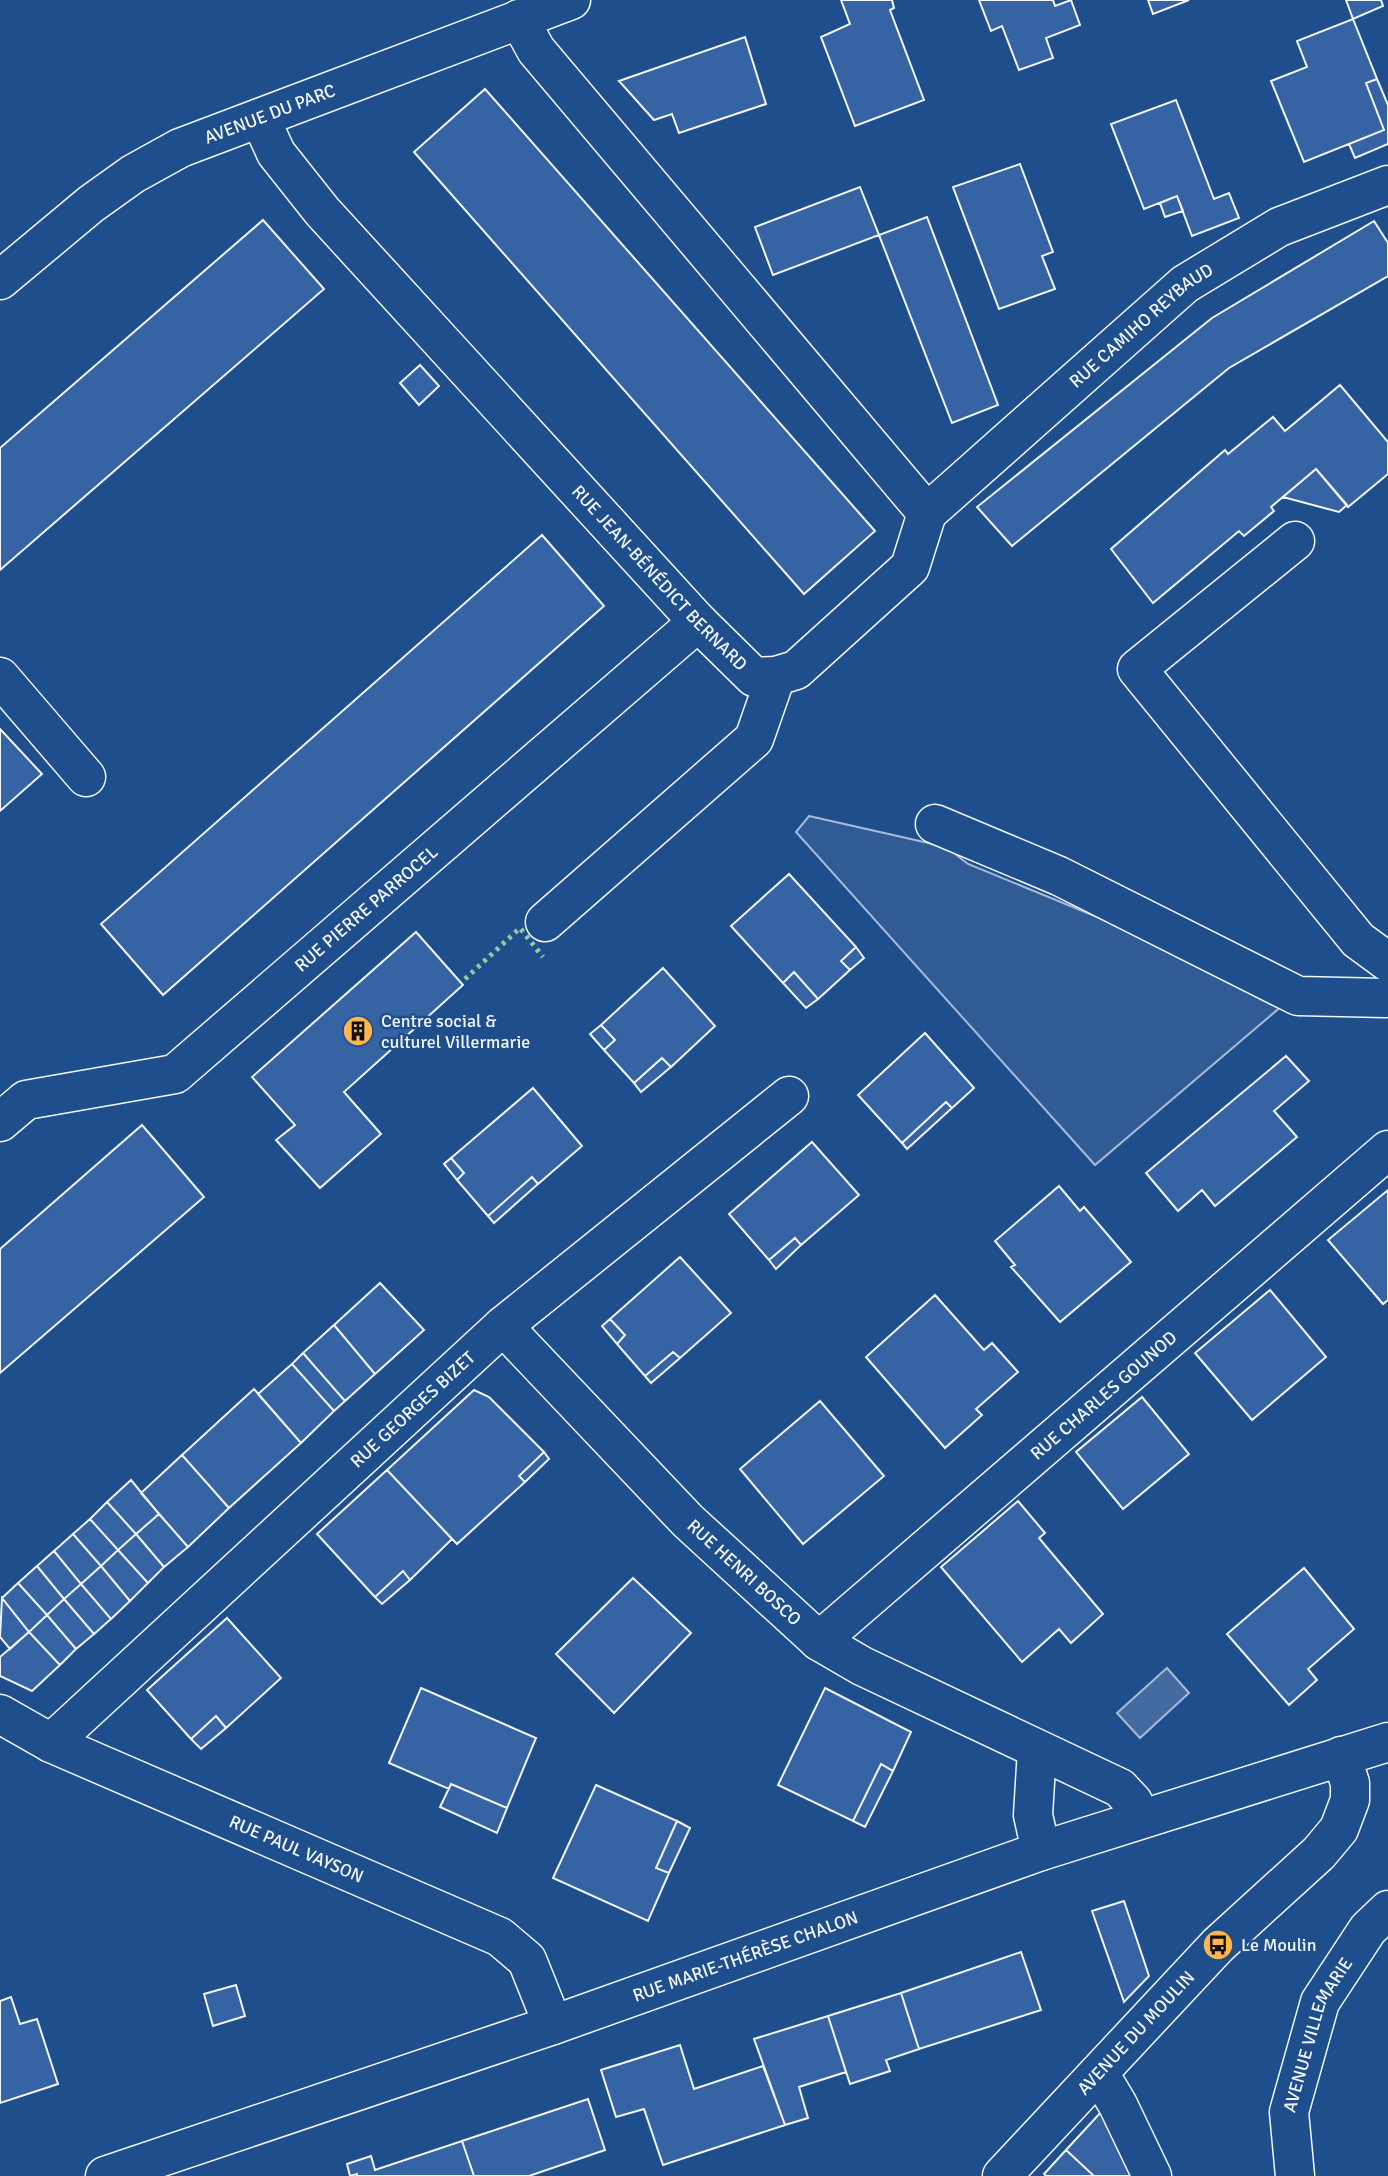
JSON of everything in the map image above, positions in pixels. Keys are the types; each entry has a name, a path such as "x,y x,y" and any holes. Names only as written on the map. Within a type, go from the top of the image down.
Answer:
{"street":[{"name":"AVENUE DU PARC","path":"0,280 91,204 132,174 180,148 571,0"},
{"path":"519,19 536,50 927,513 910,567 796,670 776,676 754,739 545,922"},
{"name":"RUE JEAN-BÉNÉDICT BERNARD","path":"260,118 276,153 322,211 698,622 754,677 776,676"},
{"name":"RUE CAMIHO REYBAUD","path":"927,513 1185,284 1279,227 1388,185"},
{"path":"935,824 1059,876 1298,996 1387,990 1358,940 1137,669 1295,541"},
{"name":"RUE PIERRE PARROCEL","path":"0,1122 26,1100 175,1074 698,622"},
{"path":"0,677 86,778"},
{"name":"RUE GEORGES BIZET","path":"51,1743 503,1326 789,1096"},
{"name":"RUE CHARLES GOUNOD","path":"819,1641 1388,1150"},
{"name":"RUE HENRI BOSCO","path":"503,1326 688,1521 819,1641 862,1666 1120,1788 1133,1802 1141,1818"},
{"name":"RUE PAUL VAYSON","path":"0,1714 51,1743 500,1937 527,1960 553,2025"},
{"name":"RUE MARIE-THÉRÈSE CHALON","path":"105,2176 553,2025 1041,1851 1388,1742"},
{"path":"1037,1750 1033,1815 1041,1851"},
{"name":"AVENUE DU MOULIN","path":"1002,2176 1218,1945 1319,1853 1339,1829 1350,1800 1350,1783 1341,1756"},
{"name":"AVENUE VILLEMARIE","path":"1295,2176 1289,2112 1320,2002 1368,1929 1388,1910"},
{"path":"1099,2073 1118,2105 1152,2176"}],"shaded area":[{"path":"809,816 946,847 968,864 1102,919 1283,1005 1095,1165 796,832"},
{"path":"1167,1668 1189,1693 1140,1738 1117,1713"}],"building":[{"path":"841,0 892,0 894,8 890,10 924,100 855,126 821,37 850,24"},
{"path":"979,0 1053,0 1055,6 1071,0 1080,25 1046,38 1053,58 1019,70 1002,26 991,31"},
{"path":"1148,0 1189,0 1153,14"},
{"path":"1346,0 1381,0 1383,6 1353,19"},
{"path":"1353,19 1377,79 1366,83 1384,130 1304,162 1271,81 1307,67 1297,41"},
{"path":"745,37 766,104 679,133 672,114 654,120 619,81"},
{"path":"1377,79 1388,105 1388,144 1355,158 1349,144 1384,130 1366,83"},
{"path":"485,89 875,531 804,594 414,152"},
{"path":"1176,100 1214,199 1229,193 1239,218 1192,236 1177,196 1144,209 1111,124"},
{"path":"1020,164 1053,252 1042,256 1055,289 999,309 953,187"},
{"path":"860,187 879,235 773,275 755,227"},
{"path":"1177,196 1183,211 1165,217 1160,203"},
{"path":"927,217 998,405 952,423 879,235"},
{"path":"263,220 324,289 0,570 0,448"},
{"path":"1374,221 1388,243 1388,276 1229,368 1012,546 977,507 1212,318"},
{"path":"420,365 439,386 419,405 400,383"},
{"path":"1340,385 1388,442 1388,474 1348,507 1316,469 1271,507 1274,511 1244,536 1239,531 1153,603 1111,549 1225,450 1228,454 1273,417 1285,431"},
{"path":"1316,469 1347,505 1339,512 1283,497"},
{"path":"542,535 604,606 163,995 101,924"},
{"path":"0,729 42,774 0,811"},
{"path":"789,874 856,947 841,961 850,970 818,999 794,972 783,983 731,926"},
{"name":"Centre social & culturel Villermarie","path":"416,932 463,985 344,1092 381,1134 320,1188 276,1140 295,1125 252,1077"},
{"path":"856,947 864,958 850,970 841,961"},
{"path":"663,968 715,1026 671,1067 662,1058 634,1083 604,1050 615,1040 601,1025"},
{"path":"794,972 818,999 806,1008 783,983"},
{"path":"601,1025 615,1040 604,1050 590,1034"},
{"path":"925,1033 974,1088 952,1108 946,1102 902,1143 858,1095"},
{"path":"1286,1056 1309,1081 1274,1111 1297,1137 1215,1206 1202,1190 1178,1211 1146,1173"},
{"path":"662,1058 671,1067 641,1092 634,1083"},
{"path":"533,1088 582,1146 538,1184 532,1177 488,1216 457,1180 464,1173 451,1158"},
{"path":"946,1102 952,1108 907,1149 902,1143"},
{"path":"142,1125 204,1197 0,1373 0,1249"},
{"path":"812,1142 859,1195 801,1245 795,1238 769,1260 729,1214"},
{"path":"451,1158 464,1173 457,1180 444,1164"},
{"path":"532,1177 538,1184 494,1223 488,1216"},
{"path":"1059,1186 1080,1211 1084,1207 1131,1262 1060,1322 1011,1267 1015,1265 995,1241"},
{"path":"1388,1190 1388,1300 1383,1304 1328,1240"},
{"path":"795,1238 801,1245 776,1269 769,1260"},
{"path":"680,1257 731,1313 680,1358 673,1352 645,1376 617,1344 625,1335 610,1319"},
{"path":"380,1283 424,1330 375,1374 334,1325"},
{"path":"1270,1290 1326,1357 1252,1420 1195,1353"},
{"path":"935,1295 984,1350 992,1343 1018,1372 976,1409 982,1415 945,1448 866,1357"},
{"path":"610,1319 625,1335 617,1344 602,1326"},
{"path":"334,1325 375,1374 345,1401 303,1353"},
{"path":"673,1352 680,1358 651,1383 645,1376"},
{"path":"303,1353 345,1401 334,1411 292,1364"},
{"path":"292,1364 334,1411 301,1443 258,1394"},
{"path":"254,1389 301,1443 229,1508 182,1455"},
{"path":"474,1390 489,1397 544,1452 519,1476 525,1482 457,1544 387,1470"},
{"path":"1142,1397 1189,1454 1123,1509 1076,1452"},
{"path":"820,1401 884,1476 803,1544 740,1469"},
{"path":"544,1452 549,1459 525,1482 519,1476"},
{"path":"182,1455 229,1508 188,1547 141,1493"},
{"path":"387,1470 452,1539 410,1580 403,1571 375,1597 317,1534"},
{"path":"131,1480 159,1514 136,1534 107,1502"},
{"path":"1018,1501 1045,1533 1039,1538 1103,1614 1071,1643 1059,1629 1022,1662 941,1567"},
{"path":"107,1502 136,1534 118,1550 90,1519"},
{"path":"159,1514 188,1547 164,1567 136,1534"},
{"path":"90,1519 118,1550 101,1566 73,1534"},
{"path":"73,1534 101,1566 81,1584 54,1551"},
{"path":"136,1534 164,1567 148,1583 118,1550"},
{"path":"118,1550 148,1583 130,1601 101,1566"},
{"path":"54,1551 81,1584 64,1599 37,1566"},
{"path":"37,1566 64,1599 47,1615 18,1583"},
{"path":"101,1566 130,1601 111,1619 81,1584"},
{"path":"1304,1568 1354,1629 1308,1669 1317,1680 1289,1705 1227,1634"},
{"path":"403,1571 410,1580 382,1604 375,1597"},
{"path":"633,1578 691,1633 614,1713 556,1654"},
{"path":"18,1583 47,1615 29,1632 2,1598"},
{"path":"81,1584 111,1619 94,1634 64,1599"},
{"path":"2,1598 29,1632 10,1649 0,1637"},
{"path":"64,1599 94,1634 76,1649 47,1615"},
{"path":"47,1615 76,1649 60,1665 29,1632"},
{"path":"227,1618 281,1678 226,1728 216,1716 191,1739 147,1690"},
{"path":"29,1632 60,1665 32,1691 0,1676 0,1657"},
{"path":"421,1688 536,1738 507,1808 451,1784 449,1789 389,1763"},
{"path":"825,1688 911,1732 893,1771 881,1764 853,1821 778,1785"},
{"path":"216,1716 226,1728 201,1749 191,1739"},
{"path":"881,1764 893,1771 865,1827 853,1821"},
{"path":"451,1784 507,1808 497,1833 440,1807"},
{"path":"596,1785 677,1821 656,1868 669,1873 648,1921 553,1878"},
{"path":"677,1821 690,1828 669,1873 656,1868"},
{"path":"1124,1901 1149,1976 1124,2002 1092,1911"},
{"path":"1021,1952 1041,2010 919,2049 901,1993"},
{"path":"236,1985 245,2016 213,2026 204,1994"},
{"path":"901,1993 919,2049 886,2060 890,2071 850,2084 828,2016"},
{"path":"11,1997 20,2024 37,2019 58,2084 0,2103 0,2001"},
{"path":"828,2016 846,2072 799,2087 808,2118 785,2125 754,2039"},
{"path":"680,2045 694,2089 763,2066 785,2125 663,2165 644,2109 616,2117 601,2070"},
{"path":"588,2099 605,2150 529,2176 474,2176 462,2141"},
{"path":"1102,2111 1135,2176 1094,2176 1066,2150"},
{"path":"462,2141 474,2176 350,2176 347,2164 371,2156 375,2170"},
{"path":"1066,2150 1094,2176 1046,2176 1044,2174"}],"hedge":[{"path":"465,979 520,928 543,957"}],"place":[{"name":"Centre social & culturel Villermarie","path":"358,1031"},
{"name":"Le Moulin","path":"1218,1945"}]}
